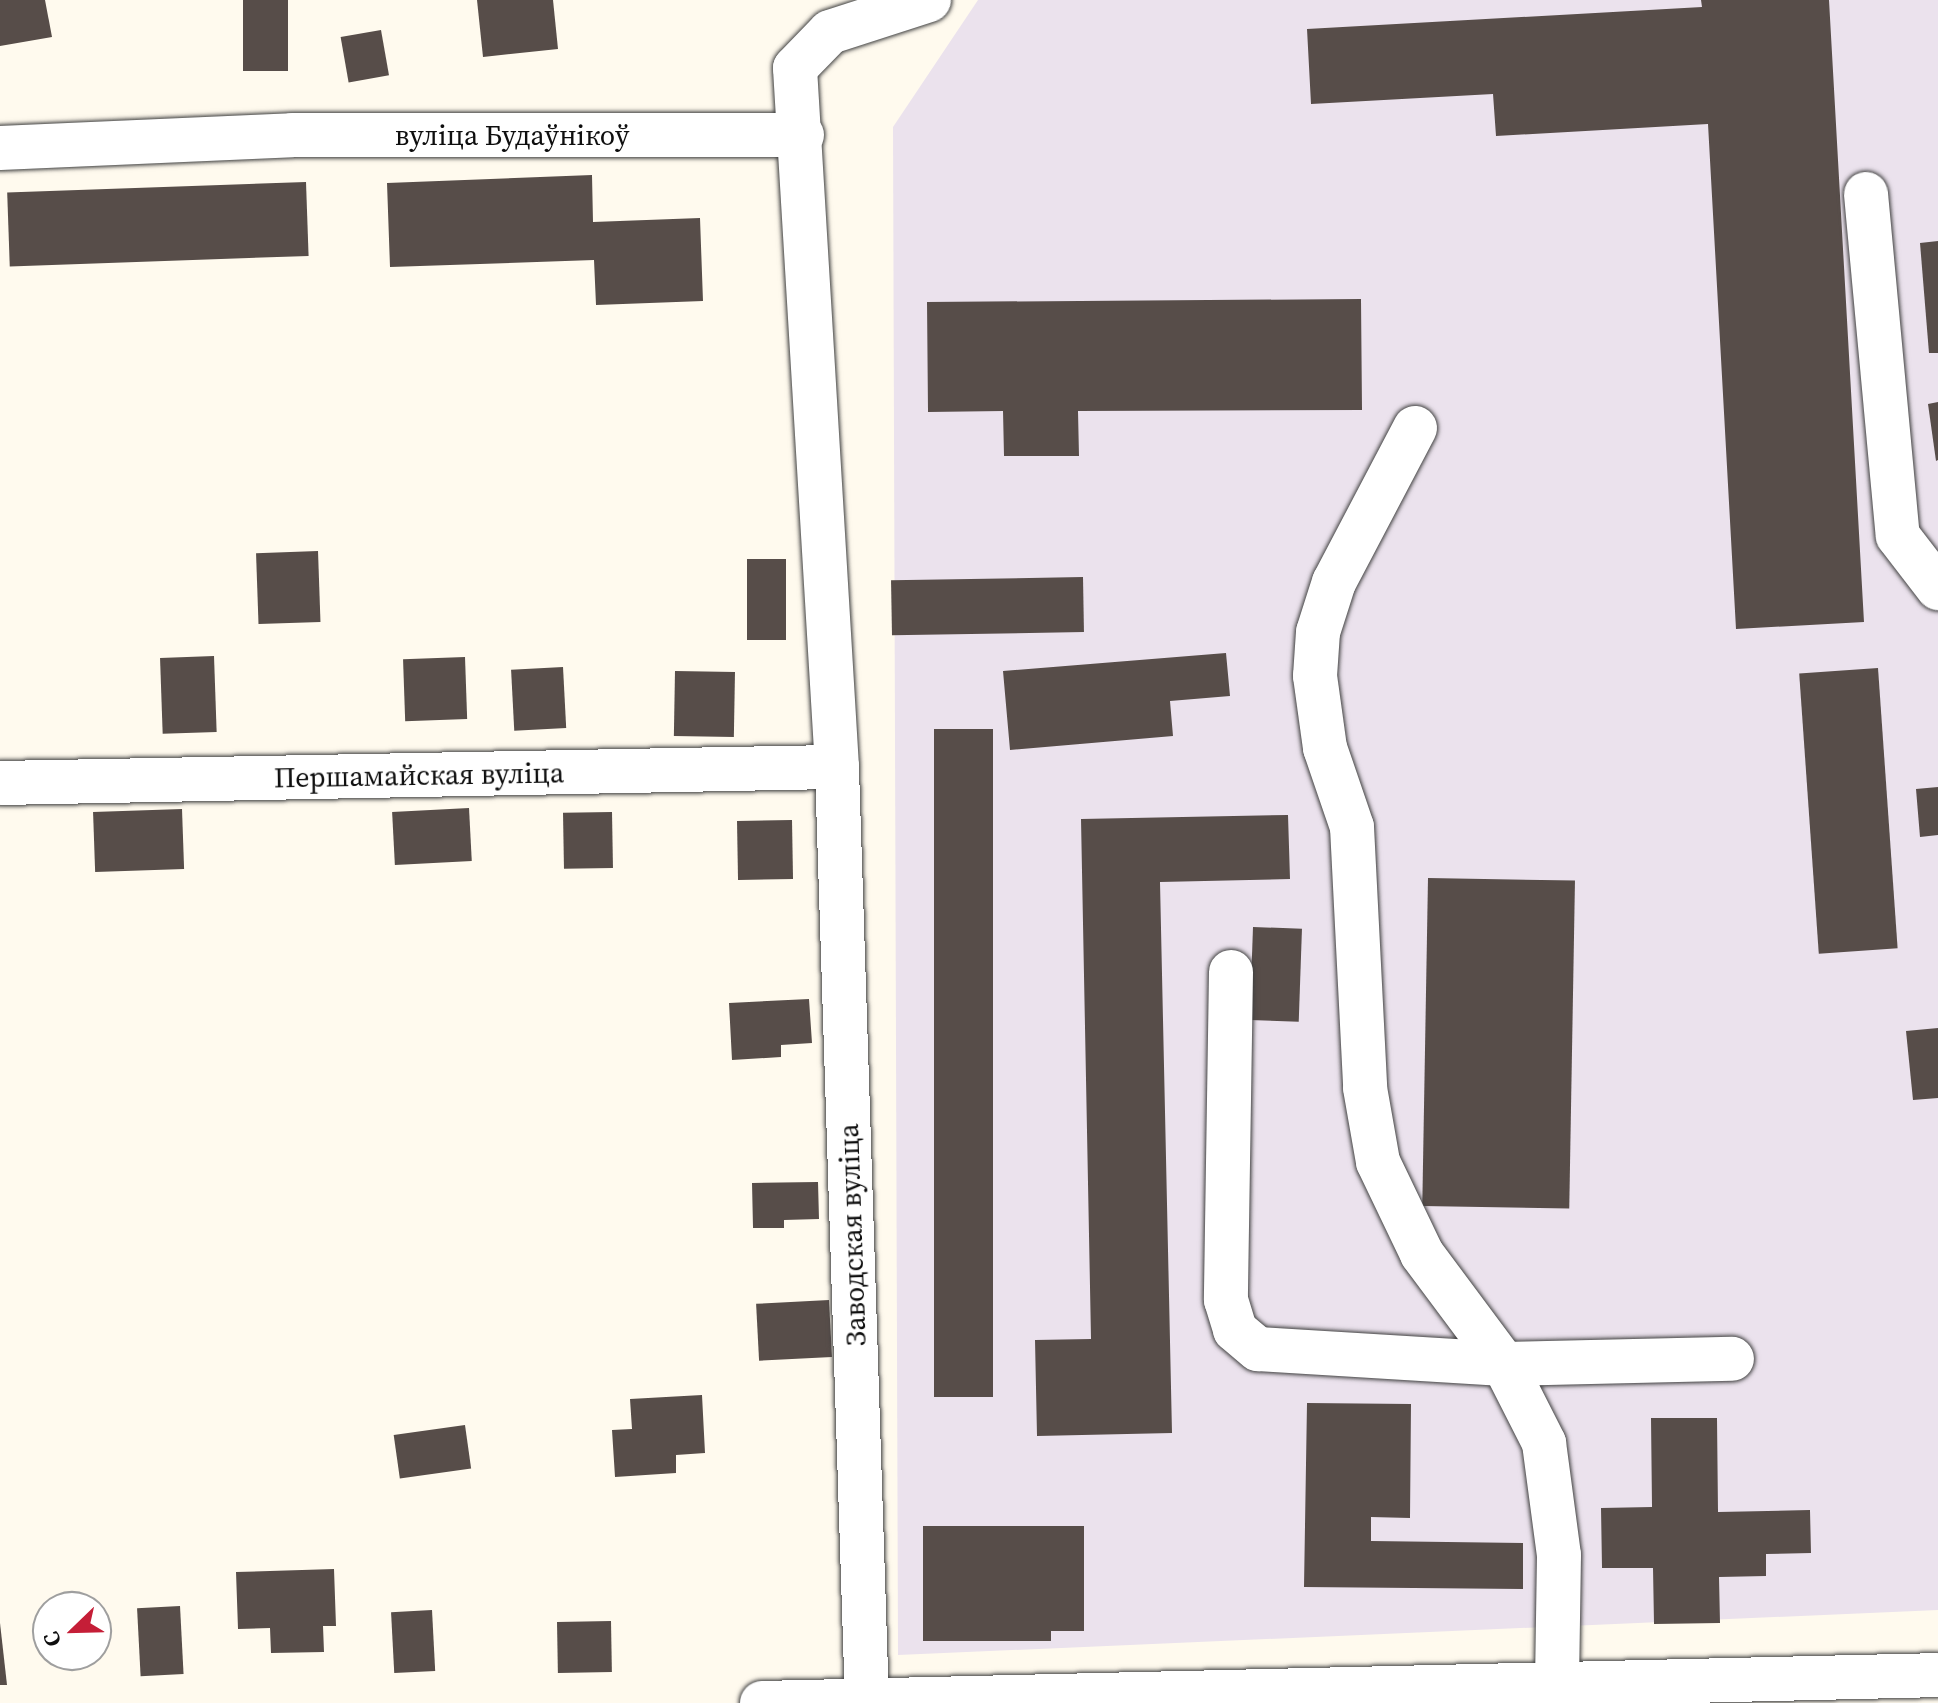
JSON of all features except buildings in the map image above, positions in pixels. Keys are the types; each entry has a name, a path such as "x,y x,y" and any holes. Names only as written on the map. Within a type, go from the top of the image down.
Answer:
{"street":[{"path":"802,135 795,68 830,32 929,0"},
{"name":"вуліца Будаўнікоў","path":"0,148 292,135 802,135"},
{"name":"Заводская вуліца","path":"802,135 837,767 867,1701"},
{"path":"1866,194 1898,536 1938,588"},
{"path":"1415,428 1334,582 1318,632 1315,676 1325,748 1352,827 1365,1088 1378,1162 1422,1254 1504,1364 1544,1443 1559,1555 1557,1685"},
{"name":"Першамайская вуліца","path":"0,783 837,767"},
{"path":"1231,972 1226,1300 1235,1330 1258,1349 1504,1364 1732,1359"},
{"path":"762,1703 1414,1696 1557,1685 1938,1675"}],"shaded area":[{"path":"978,0 1938,0 1938,1610 898,1655 893,127"}]}
